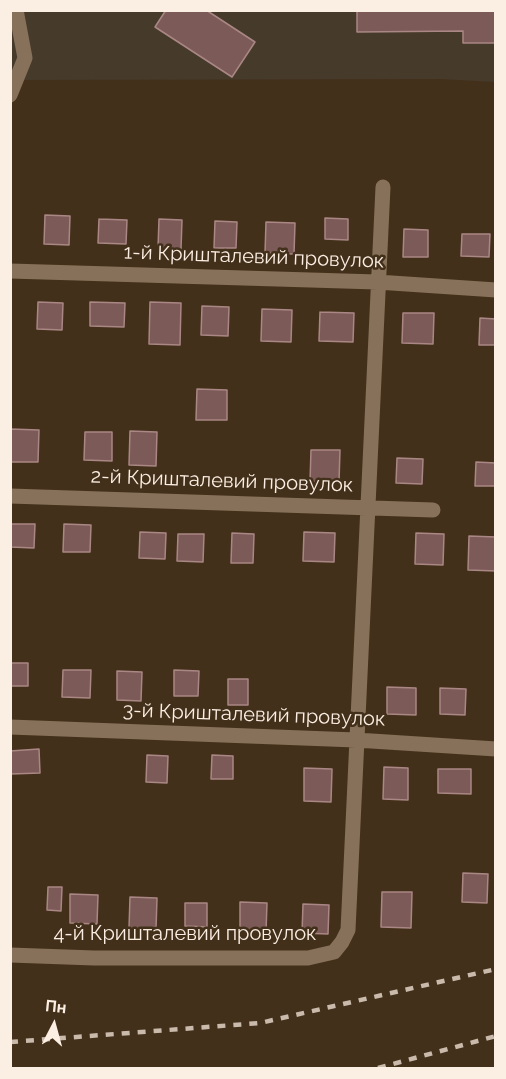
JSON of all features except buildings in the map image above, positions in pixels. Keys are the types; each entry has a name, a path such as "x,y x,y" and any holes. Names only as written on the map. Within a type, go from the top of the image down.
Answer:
{"street":[{"path":"10,95 25,58 16,10"},
{"path":"356,740 382,187"},
{"name":"1-й Кришталевий провулок","path":"10,271 377,282 495,290"},
{"name":"2-й Кришталевий провулок","path":"10,496 433,510"},
{"name":"3-й Кришталевий провулок","path":"10,727 356,740 495,749"},
{"name":"4-й Кришталевий провулок","path":"10,955 105,958 308,958 334,952 348,930 356,740"}],"shaded area":[{"path":"10,11 495,11 495,82 441,79 11,80"}],"railway":[{"path":"10,1042 260,1023 496,969"},
{"path":"378,1068 496,1036"}]}
